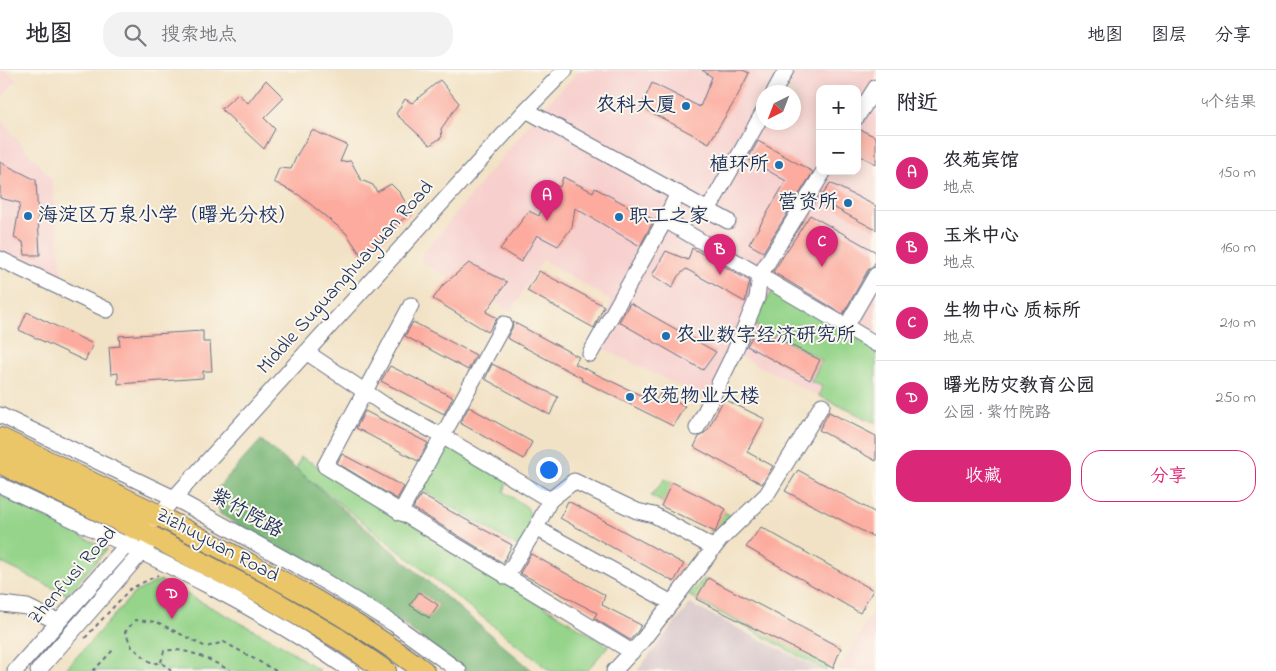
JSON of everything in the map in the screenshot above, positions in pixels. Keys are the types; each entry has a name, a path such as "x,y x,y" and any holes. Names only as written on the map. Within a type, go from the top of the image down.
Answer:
{"highway":[{"name":"Zizhuyuan Road","path":"0,439 144,536"},
{"name":"Zizhuyuan Road","path":"0,462 144,536"}],"main road":[{"name":"Zizhuyuan Road","path":"144,536 293,586 426,670"},
{"name":"Zizhuyuan Road","path":"144,536 267,597 339,639 386,671"}],"street":[{"name":"Middle Suguanghuayuan Road","path":"144,536 174,498 526,110 565,70"},
{"path":"778,85 786,70"},
{"path":"861,111 876,87"},
{"path":"526,110 728,221"},
{"path":"708,210 756,125"},
{"path":"697,428 750,316 757,298 760,275 822,175"},
{"path":"590,354 665,220 678,193"},
{"path":"665,220 876,344"},
{"path":"0,259 106,310"},
{"path":"846,327 876,275"},
{"path":"411,305 325,466 632,652"},
{"path":"400,513 504,324"},
{"path":"306,352 385,405 442,436 550,500"},
{"path":"614,671 672,603 714,548 767,494 822,405"},
{"name":"紫竹院路","path":"0,415 174,498 319,578 394,624 459,671"},
{"path":"506,576 536,528 550,500 574,481 637,511 654,515 714,548"},
{"path":"0,485 144,536 351,671"},
{"path":"536,528 672,603"},
{"path":"38,671 144,536"},
{"name":"Zhenfusi Road","path":"16,671 60,620 144,536"},
{"path":"2,604 27,607 52,619 60,620"}],"path":[{"path":"80,644 130,589 162,574"},
{"path":"160,662 153,664 132,647 125,632 134,620 157,622 206,647 224,642 276,671"},
{"path":"93,671 115,648"},
{"path":"160,662 164,651 175,649 212,660 231,671"},
{"path":"160,662 171,671"}],"shaded area":[{"path":"0,70 7,70 17,80 0,99"},
{"path":"580,70 876,70 876,426 734,353 710,401 595,345 612,301 543,260 511,311 422,263 421,256 539,112"},
{"name":"海淀区万泉小学（曙光分校）","path":"0,119 52,180 63,283 0,251"},
{"path":"690,604 823,671 637,671"},
{"path":"876,606 876,671 838,671"}],"green space":[{"path":"775,287 876,349 876,423 819,396 822,386 811,382 822,360 752,324"},
{"path":"261,440 533,671 462,671 404,624 220,514 215,491"},
{"path":"444,443 508,480 504,492 527,507 533,522 520,548 420,488"},
{"path":"301,457 341,479 608,646 587,671 550,671 296,469"},
{"path":"665,479 735,518 721,538 712,535 711,530 651,496"},
{"path":"0,495 107,549 67,595 0,562"},
{"path":"704,579 837,649 826,671 688,595"},
{"path":"160,580 280,644 320,671 64,671 134,593"}],"building":[{"name":"农科大厦","path":"702,70 743,70 749,73 736,99 709,143 641,107 652,83 700,107 712,77"},
{"path":"266,80 284,98 264,118 275,129 264,149 221,109 238,94 248,103"},
{"path":"440,80 459,103 441,129 442,137 430,145 396,114 405,99 412,103"},
{"path":"312,130 347,145 340,162 351,161 361,180 373,185 377,192 391,184 400,193 412,213 393,226 389,235 371,250 361,255 346,233 299,195 274,182 279,168 291,169"},
{"path":"861,130 876,137 876,164 861,156"},
{"path":"758,141 813,172 763,252 749,244 786,181 748,159"},
{"path":"0,162 36,180 40,255 25,255 23,242 14,238 20,203 0,198"},
{"path":"563,177 593,192 595,188 654,220 640,246 575,208 572,227 558,246 537,235 521,262 500,249 529,211 539,216 549,183 560,187"},
{"name":"营资所","path":"830,183 876,206 876,230 820,200"},
{"path":"810,215 876,252 876,261 868,270 843,314 773,272"},
{"path":"692,248 750,281 745,302 686,269 678,276 672,288 652,275 666,251 688,260"},
{"path":"469,263 507,282 486,312 497,318 488,332 433,299 443,285"},
{"path":"539,271 604,306 594,328 527,291"},
{"name":"农业数字经济研究所","path":"630,303 716,352 703,370 619,322"},
{"path":"27,312 93,344 85,361 19,330"},
{"path":"413,322 476,355 468,370 405,336"},
{"path":"513,322 579,357 575,364 655,402 661,392 685,406 673,426 581,380 582,378 507,338"},
{"path":"757,328 820,360 810,380 747,346"},
{"path":"203,331 203,342 210,342 212,371 203,371 203,378 118,384 118,373 111,374 109,347 120,346 119,336"},
{"path":"492,364 558,397 550,415 485,379"},
{"path":"390,366 453,397 444,414 381,381"},
{"path":"724,399 765,419 747,452 773,466 762,484 694,447 699,437 707,431"},
{"path":"469,407 532,442 524,459 460,423"},
{"path":"365,411 428,443 418,461 356,428"},
{"path":"829,412 876,436 876,461 819,430"},
{"path":"342,454 404,487 397,499 337,463"},
{"path":"798,470 876,513 876,538 785,491"},
{"path":"672,482 726,509 715,532 661,506"},
{"path":"421,495 512,545 503,563 413,508"},
{"path":"568,501 684,564 674,582 560,518"},
{"path":"761,527 873,590 860,613 746,547"},
{"path":"531,554 605,595 602,605 641,625 638,631 630,640 594,618 597,613 520,573"},
{"path":"708,578 841,648 833,668 696,599"},
{"path":"419,592 438,605 429,618 410,605"}],"place":[{"name":"农科大厦","path":"686,106"},
{"name":"植环所","path":"779,165"},
{"name":"营资所","path":"848,203"},
{"name":"海淀区万泉小学（曙光分校）","path":"28,216"},
{"name":"职工之家","path":"619,217"},
{"name":"农苑宾馆","path":"547,221"},
{"name":"生物中心 质标所","path":"822,267"},
{"name":"玉米中心","path":"720,275"},
{"name":"农业数字经济研究所","path":"666,336"},
{"name":"农苑物业大楼","path":"630,397"},
{"name":"曙光防灾教育公园","path":"172,619"}]}
